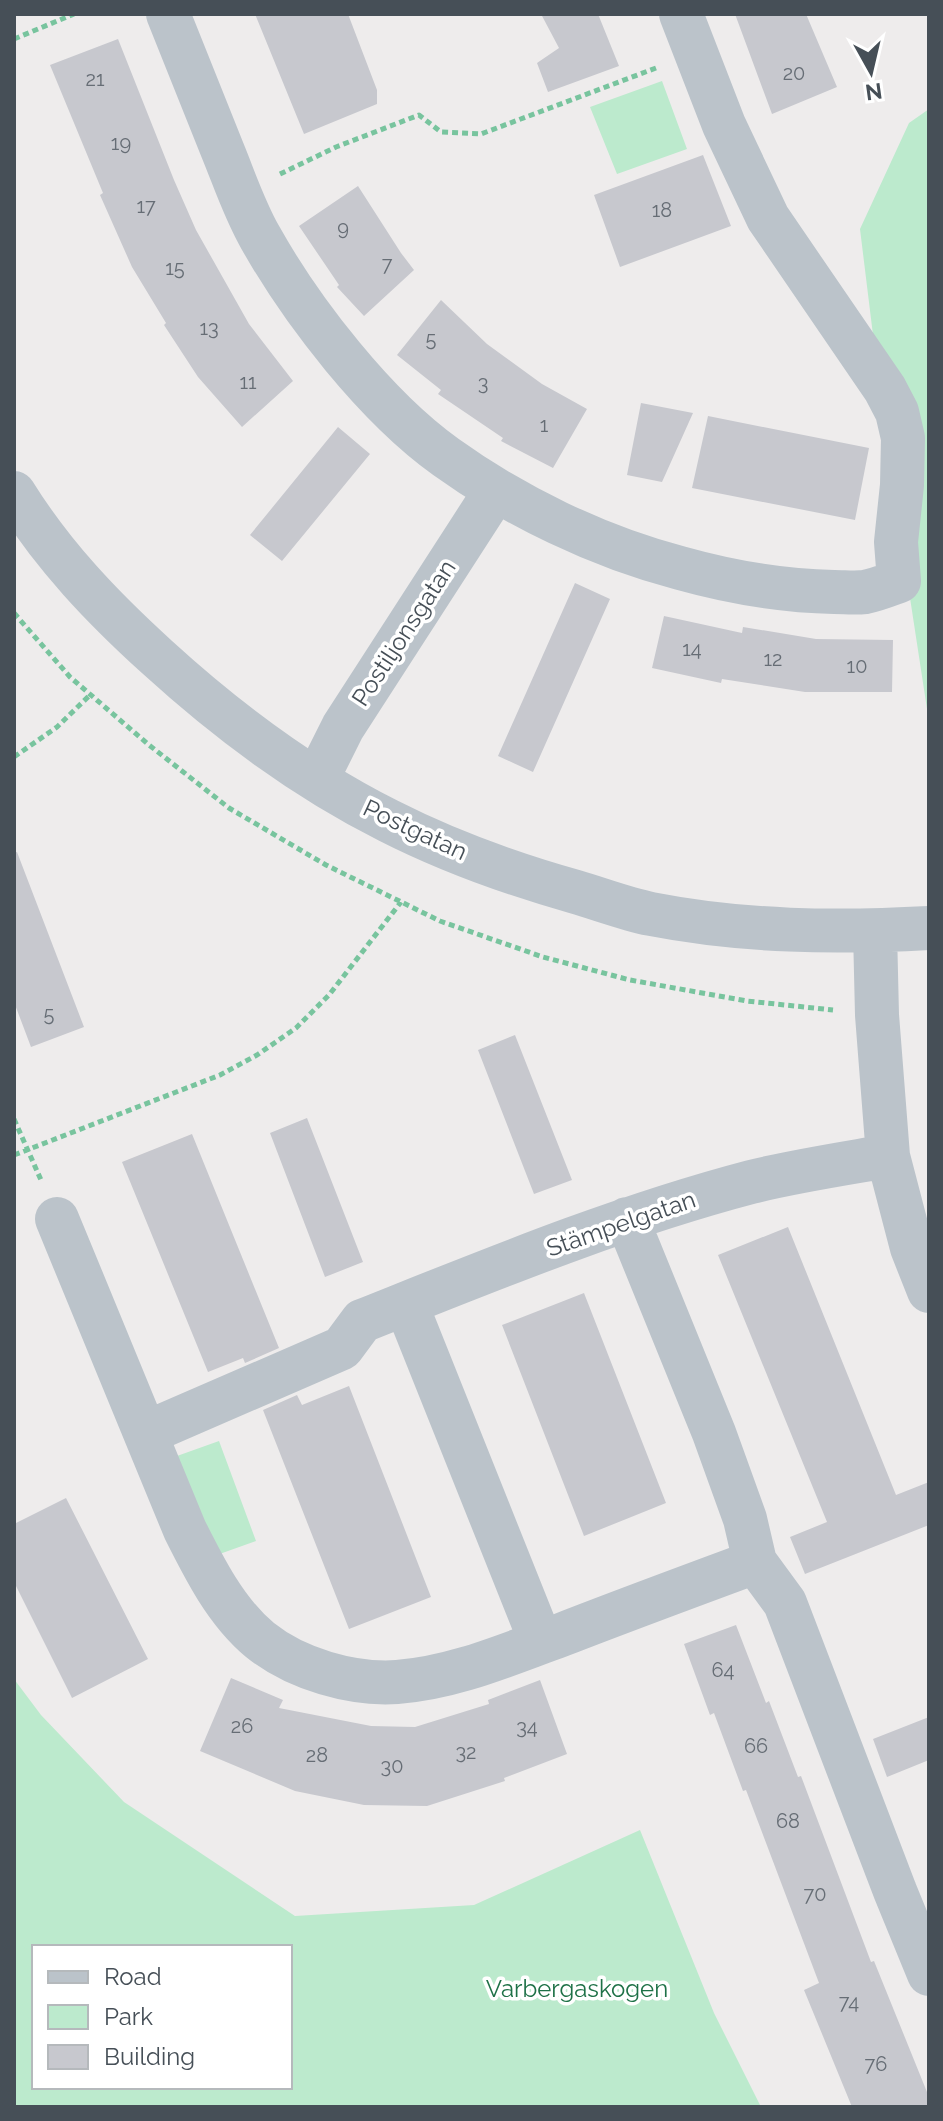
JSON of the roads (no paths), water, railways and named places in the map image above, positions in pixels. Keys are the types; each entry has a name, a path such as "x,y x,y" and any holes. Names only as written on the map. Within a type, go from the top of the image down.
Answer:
{"street":[{"path":"168,14 240,194 260,236 289,283 359,375 400,418 445,457 496,490 599,541 651,561 706,575 814,592 864,592 899,581 896,542 903,438 897,412 885,389 768,218 724,125 688,34"},
{"name":"Postiljonsgatan","path":"317,779 343,727 496,490"},
{"name":"Postgatan","path":"14,493 76,578 187,684 243,731 388,821 449,849 548,884 650,914 744,927 814,931 929,928"},
{"path":"875,931 877,1015 888,1156 912,1248 929,1291"},
{"name":"Stämpelgatan","path":"146,1433 342,1348 362,1321 627,1219 754,1181 888,1156"},
{"path":"57,1219 185,1530 205,1569 242,1623 262,1642 292,1659 327,1673 362,1681 393,1682 447,1675 755,1562"},
{"path":"627,1219 714,1433 745,1519 755,1562 787,1607 929,1974"},
{"path":"406,1304 541,1642"}],"park label":[{"name":"Varbergaskogen","path":"577,1989"}]}
